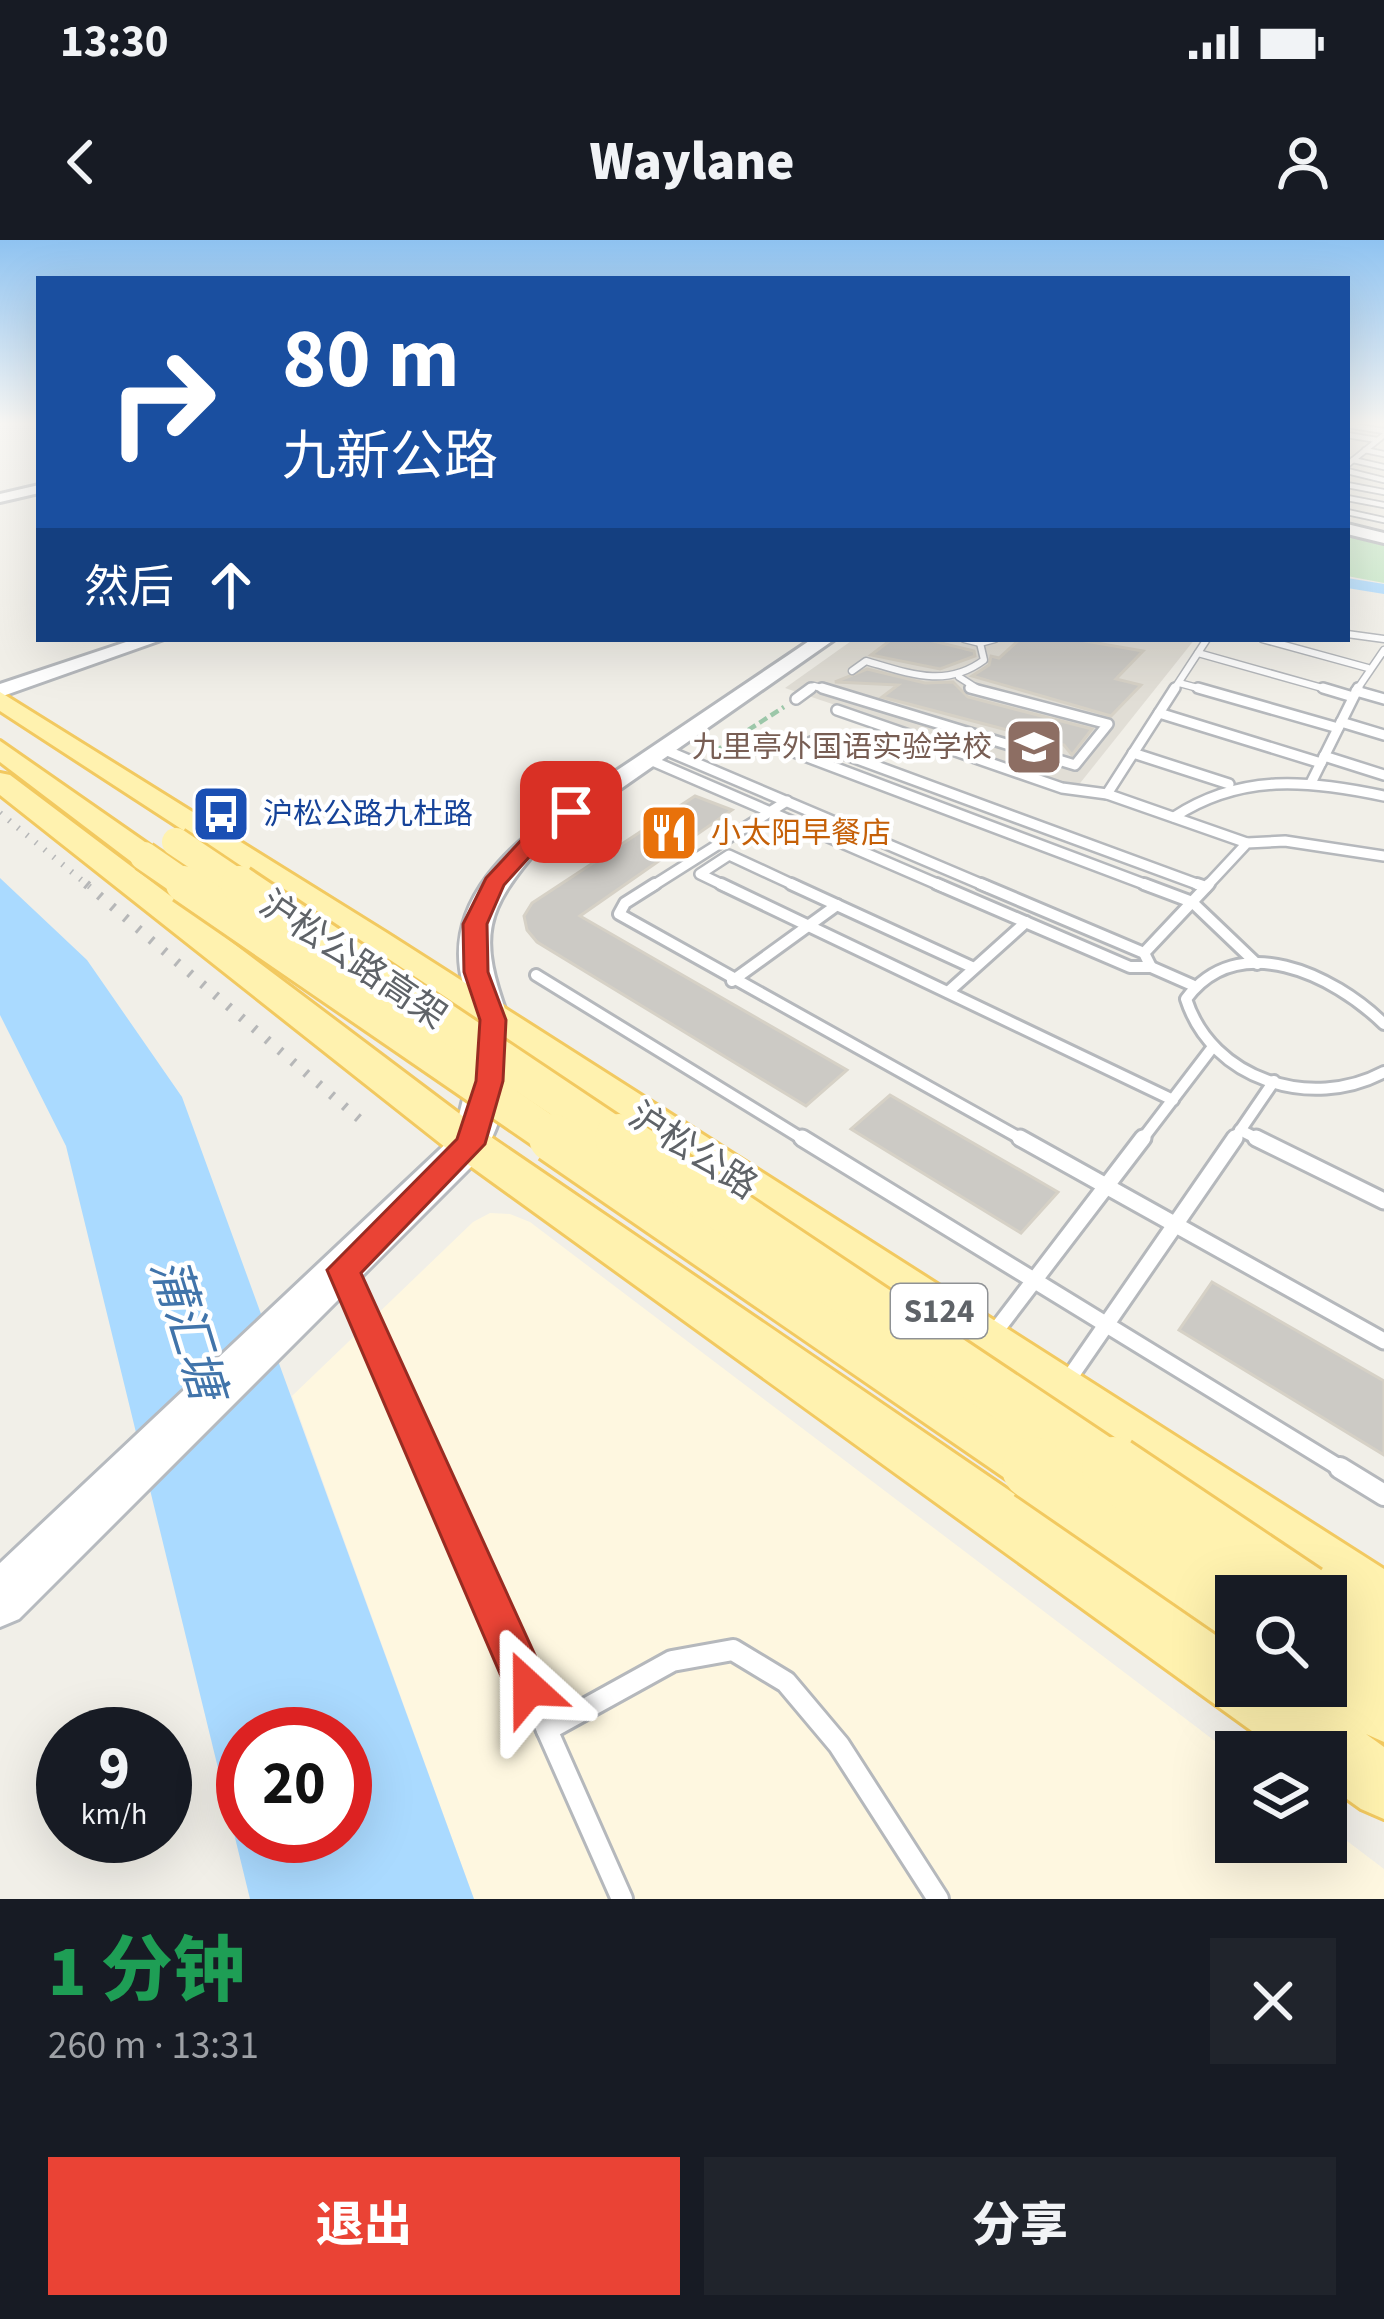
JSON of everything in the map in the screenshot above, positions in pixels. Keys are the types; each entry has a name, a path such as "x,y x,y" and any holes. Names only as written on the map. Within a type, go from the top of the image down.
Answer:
{"main road":[{"name":"沪松公路","path":"0,700 1384,1603"},
{"name":"沪松公路高架","path":"0,725 160,849 1215,1593"},
{"name":"沪松公路高架","path":"0,749 1272,1575"},
{"path":"0,781 470,1144 1215,1667"},
{"path":"0,1600 470,1144 490,1081 493,1020"},
{"path":"1347,1625 1384,1649"},
{"path":"1347,1684 1384,1710"},
{"path":"1272,1707 1384,1786"}],"street":[{"path":"1350,530 1384,538"},
{"path":"0,691 145,642"},
{"path":"493,1020 476,972 475,924 494,883 534,838 821,642"}],"lane":[{"path":"1350,513 1384,520"},
{"path":"1350,634 1384,639"},
{"path":"974,642 986,642"},
{"path":"1107,794 1206,642"},
{"path":"1276,642 1375,664"},
{"path":"852,671 866,661 942,682 969,675 984,660 980,644"},
{"path":"1311,784 1355,694 1384,650"},
{"path":"1198,653 1384,699"},
{"path":"796,699 814,686 1075,765 1108,724 971,688 958,677"},
{"path":"1179,682 1384,735"},
{"path":"837,710 1062,788 1107,794 1247,843 1286,842 1384,856"},
{"path":"1159,713 1384,775"},
{"path":"1206,887 812,742 794,752 1192,902 1257,964"},
{"path":"656,754 696,763 1144,952 1151,967"},
{"path":"656,754 770,812 1130,967 1151,967 1192,985"},
{"path":"1133,754 1232,785 1311,784 1384,796"},
{"path":"1174,817 1199,797 1232,785"},
{"path":"787,801 625,903 619,914 1384,1341"},
{"path":"1144,952 1247,843"},
{"path":"974,968 729,855 700,874 1173,1100"},
{"path":"732,981 837,905"},
{"path":"948,992 1026,922"},
{"path":"1384,1024 1378,1009 1319,977 1257,964 1229,965 1207,973 1192,985 1186,999 1188,1014 1212,1048 1274,1081 1310,1089 1345,1089 1384,1072"},
{"path":"536,974 1384,1495"},
{"path":"987,1343 1212,1048"},
{"path":"1061,1391 1274,1081"},
{"path":"1240,1130 1384,1202"},
{"path":"344,1270 622,1899"},
{"path":"547,1730 672,1661 733,1650 786,1682 839,1745 938,1899"}],"path":[{"path":"696,763 796,699"}],"shaded area":[{"name":"九里亭外国语实验学校","path":"850,642 1193,642 1077,787 785,688"},
{"path":"490,1213 530,1222 1215,1741 1215,1863 1347,1863 1347,1841 1384,1869 1384,1899 474,1899 292,1396 473,1222"}],"green space":[{"path":"1350,534 1384,543 1384,583 1350,577"}],"water":[{"name":"蒲汇塘","path":"0,878 87,960 182,1097 474,1899 250,1899 241,1863 372,1863 372,1707 216,1707 216,1760 66,1146 0,1015"}],"building":[{"path":"888,642 937,642 974,651 975,656 940,669 871,655"},
{"path":"1017,642 1091,642 1143,651 1116,679 1141,685 1111,716 972,676 989,665 991,656 999,658"},
{"path":"867,669 925,683 953,682 968,697 1092,729 1072,755 1064,745 882,697 898,685 835,682"},
{"path":"695,796 732,810 580,916 847,1070 806,1106 537,942 527,930 524,916 532,903"},
{"path":"890,1095 1058,1192 1021,1233 851,1129"},
{"path":"1212,1282 1384,1381 1384,1455 1179,1330"}],"waterway":[{"path":"1350,583 1384,589"}],"railway":[{"path":"0,813 90,887"},
{"path":"86,884 364,1123"}],"place":[{"name":"九里亭外国语实验学校","path":"1034,747"},
{"name":"沪松公路九杜路","path":"221,814"},
{"name":"小太阳早餐店","path":"669,833"}],"route":[{"path":"529,1688 344,1270 470,1144 490,1081 493,1020 476,972 475,924 494,883 534,838 571,812"}]}
